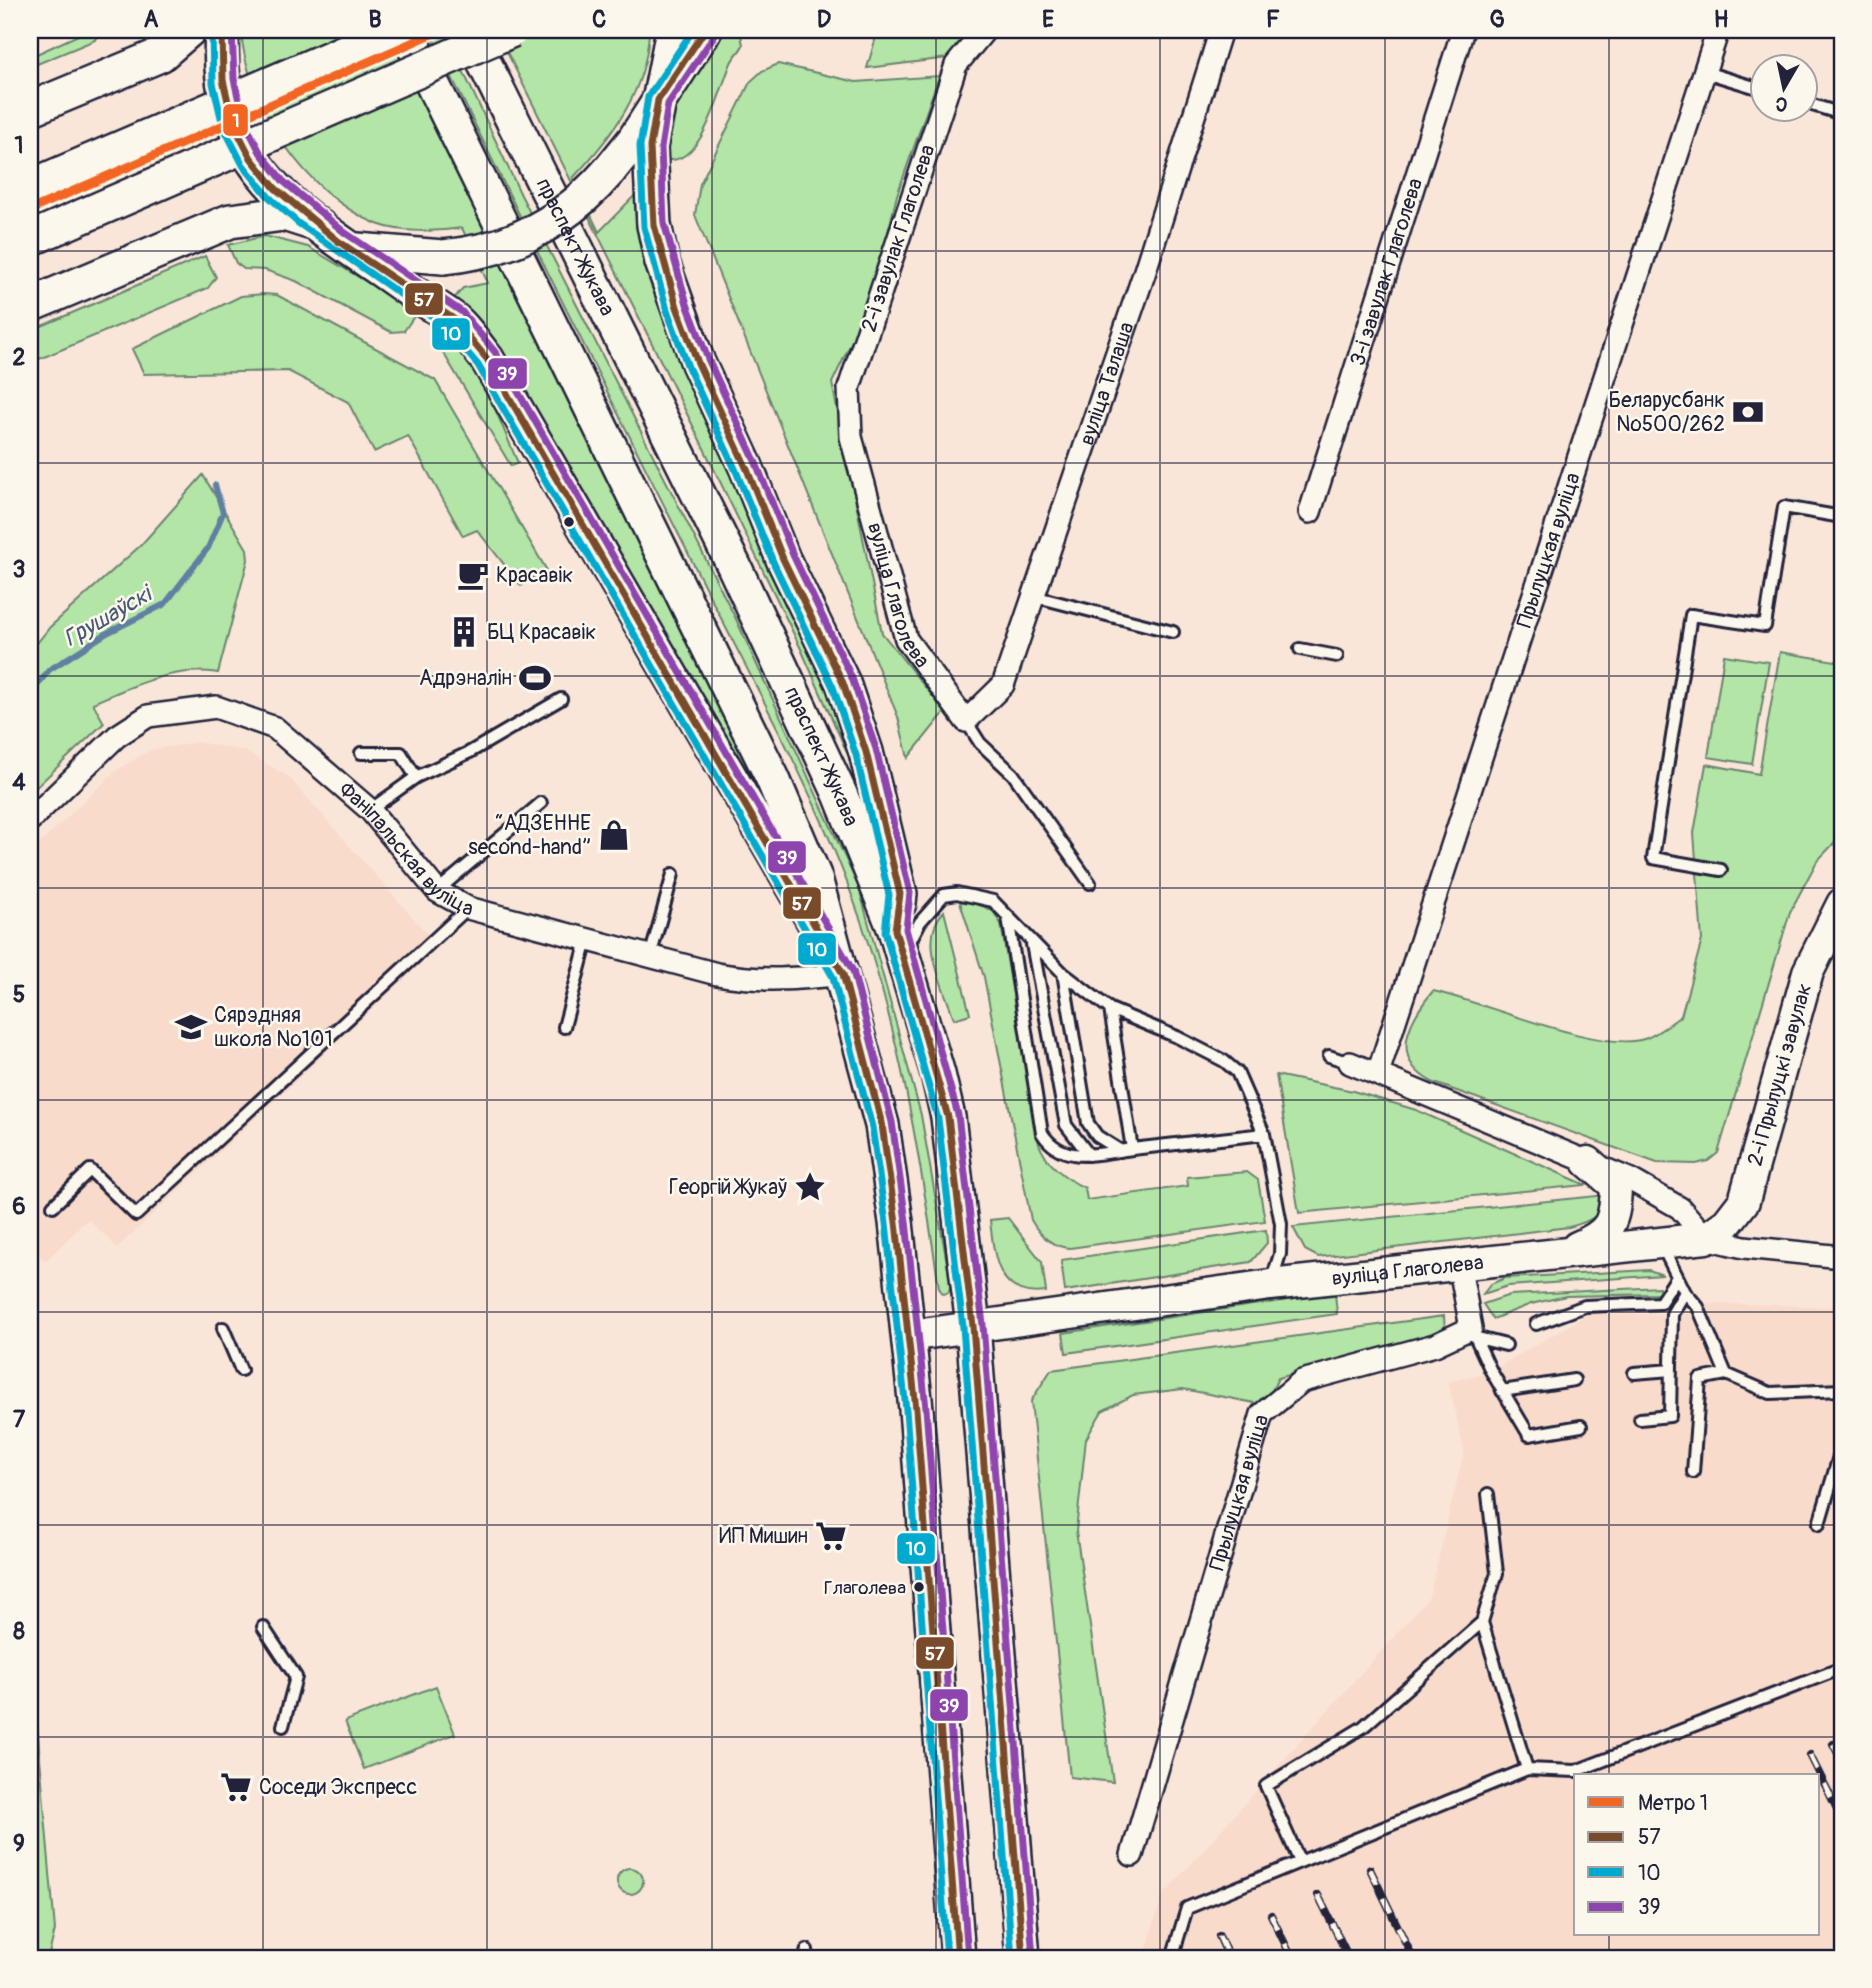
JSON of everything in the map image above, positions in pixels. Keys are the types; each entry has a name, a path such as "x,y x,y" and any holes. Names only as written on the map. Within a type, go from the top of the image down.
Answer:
{"main road":[{"path":"30,110 160,55 189,30"},
{"path":"222,30 225,94 240,140 258,171 281,198 309,222 355,250 459,323 486,359 841,968"},
{"path":"30,187 395,30"},
{"path":"406,30 772,777 814,877 841,968 882,1125 908,1336 958,1958"},
{"name":"праспект Жукава","path":"468,30 734,566 840,794 899,943 938,1074 948,1117 974,1326 1023,1958"},
{"path":"30,239 512,30"},
{"path":"673,30 668,67 658,100 650,147 654,225 662,262 698,363 746,467 783,559 843,684 866,752 900,894 899,943"},
{"path":"355,250 443,257 468,255 508,244 543,229 579,203 609,171 634,140 705,30"},
{"path":"30,304 230,221 284,214 309,222"}],"street":[{"name":"2-і завулак Глаголева","path":"857,457 851,437 849,388 956,65 985,30"},
{"name":"вуліца Талаша","path":"966,721 1003,685 1144,274 1221,30"},
{"name":"3-і завулак Глаголева","path":"1310,512 1463,30"},
{"name":"Прылуцкая вуліца","path":"1378,1073 1718,30"},
{"name":"вуліца Глаголева","path":"857,457 906,639 966,721"},
{"name":"Фаніпальская вуліца","path":"30,820 117,736 148,716 216,707 275,728 370,810 437,891 468,908 750,981 785,981 841,968"},
{"name":"2-і Прылуцкі завулак","path":"1706,1238 1727,1223 1744,1201 1808,972 1842,904"},
{"path":"1350,1063 1631,1180 1680,1208 1706,1238"},
{"path":"1567,1251 1596,1239 1608,1229 1616,1213 1616,1186 1588,1162"},
{"name":"вуліца Глаголева","path":"974,1326 1458,1263 1706,1238 1744,1247 1842,1257"},
{"path":"1458,1263 1474,1333"},
{"path":"908,1336 974,1326"},
{"name":"Прылуцкая вуліца","path":"1132,1855 1262,1414 1302,1381 1474,1333"}],"lane":[{"path":"1705,72 1750,86"},
{"path":"1820,107 1842,114"},
{"path":"1721,870 1653,858 1691,615 1765,626 1784,508 1842,517"},
{"path":"1033,596 1173,632"},
{"path":"1300,649 1337,656"},
{"path":"370,810 416,778 470,752 561,699"},
{"path":"966,721 980,743 1013,774 1090,884"},
{"path":"361,753 401,753 416,778"},
{"path":"437,891 541,803"},
{"path":"650,957 673,874"},
{"path":"899,943 944,895 957,893 993,901 1063,973 1110,1009 1224,1061 1237,1072 1264,1134 1281,1224 1280,1254 1270,1286"},
{"path":"53,1206 90,1170 136,1215 468,908"},
{"path":"1008,914 1042,1133 1050,1144 1065,1154 1089,1155 1264,1134"},
{"path":"564,1027 587,940"},
{"path":"1032,944 1066,1125 1089,1155"},
{"path":"1063,973 1088,1123 1097,1136 1127,1150"},
{"path":"1110,1009 1127,1150"},
{"path":"1329,1056 1350,1063"},
{"path":"1660,1242 1685,1292 1698,1307 1726,1374"},
{"path":"1536,1324 1585,1306 1660,1303 1677,1277"},
{"path":"1640,1419 1670,1416 1672,1314 1685,1292"},
{"path":"223,1328 241,1370"},
{"path":"1474,1333 1506,1345"},
{"path":"1474,1333 1529,1435 1581,1426"},
{"path":"1634,1373 1671,1370"},
{"path":"1693,1472 1700,1379 1726,1374 1770,1393 1842,1390"},
{"path":"1503,1391 1574,1380"},
{"path":"1819,1524 1842,1446"},
{"path":"1300,1862 1266,1786 1363,1727 1482,1622 1497,1573 1488,1494"},
{"path":"1482,1622 1527,1769"},
{"path":"263,1627 296,1677 283,1726"},
{"path":"1172,1958 1187,1908 1527,1769 1576,1771 1842,1668"}],"shaded area":[{"name":"Сярэдняя школа №101","path":"198,742 245,751 289,777 439,947 117,1248 88,1219 46,1261 30,1249 30,853 115,771 150,750"},
{"path":"1707,1303 1842,1307 1842,1958 1144,1958 1162,1896 1429,1597 1464,1451 1448,1382 1491,1371 1588,1314 1694,1313"}],"green space":[{"path":"89,30 98,33 95,40 30,67 30,57"},
{"path":"241,30 388,30 761,794 753,797 451,302 463,288 488,283 462,228 419,231 386,227 351,210 326,192 304,170 268,117 254,88 245,59"},
{"path":"429,30 444,30 521,195 736,619 859,888 921,1115 951,1286 948,1293 943,1294 939,1288 906,1088 882,989 835,852 778,730"},
{"path":"496,30 649,30 647,52 635,92 614,128 573,178 599,232 637,193 853,744 869,802 801,649"},
{"path":"722,30 740,30 743,45 731,63 707,126 688,153 677,159 663,159 678,98 713,36"},
{"path":"878,30 974,30 948,58 867,68"},
{"path":"778,64 856,82 939,76 897,195 872,299 832,383 882,633 945,712 908,758 898,717 695,215 700,184 750,82 762,71"},
{"path":"265,236 308,247 417,312 404,331 391,332 296,281 265,270 244,269 236,263 228,245"},
{"path":"205,256 216,277 208,288 30,363 30,331"},
{"path":"277,295 435,380 546,569 521,586 477,530 463,536 408,436 374,452 348,402 288,371 144,374 132,349 241,296"},
{"path":"434,325 450,338 475,369 518,463 511,466 432,334"},
{"path":"203,475 247,549 248,560 218,673 185,672 169,675 138,684 93,703 104,723 30,793 30,652 50,627 141,545"},
{"path":"1780,652 1842,662 1842,835 1817,861 1790,912 1718,1153 1708,1161 1696,1164 1657,1163 1432,1082 1419,1073 1410,1062 1407,1039 1416,1015 1433,991 1599,1039 1644,1039 1681,1016 1702,940 1694,833 1706,764 1759,774"},
{"path":"1724,655 1769,662 1752,764 1708,757"},
{"path":"972,901 993,911 1001,924 1039,1144 1052,1164 1085,1188 1087,1200 1188,1186 1187,1177 1247,1172 1258,1180 1265,1221 1070,1248 1052,1243 1038,1231 1031,1220 984,977 960,902"},
{"path":"944,911 970,1014 954,1019 939,978 933,949 936,922"},
{"path":"1276,1075 1353,1091 1416,1110 1586,1185 1299,1213"},
{"path":"1606,1195 1602,1208 1594,1217 1569,1227 1318,1257 1305,1250 1293,1227"},
{"path":"1008,1218 1042,1262 1046,1292 1017,1289 1001,1272 990,1220"},
{"path":"1266,1230 1267,1243 1251,1262 1065,1291 1061,1260"},
{"path":"1649,1270 1663,1275 1508,1286 1483,1294 1491,1284 1505,1278"},
{"path":"1659,1287 1659,1294 1566,1296 1531,1304 1493,1319 1483,1304 1510,1295"},
{"path":"1335,1293 1337,1314 1066,1353 1063,1333"},
{"path":"1444,1316 1445,1332 1278,1378 1265,1405 1183,1389 1133,1395 1102,1411 1086,1439 1076,1531 1113,1782 1070,1777 1031,1401 1051,1370"},
{"path":"30,1679 34,1689 55,1930 48,1958 30,1958"},
{"path":"436,1686 455,1734 364,1769 345,1721"},
{"path":"630,1868 639,1872 643,1881 639,1890 630,1894 621,1890 617,1881 621,1872"}],"waterway":[{"name":"Грушаўскі","path":"30,695 49,670 107,633 165,604 208,548 223,513 215,485"}],"railway":[{"path":"1833,1744 1842,1761"},
{"path":"1810,1755 1820,1774"},
{"path":"1820,1775 1842,1819"},
{"path":"1370,1869 1413,1958"},
{"path":"1318,1895 1349,1958"},
{"path":"1271,1915 1292,1958"},
{"path":"1219,1936 1229,1958"}],"metro line":[{"name":"1","path":"30,210 441,30"}],"transit line":[{"name":"10","path":"212,30 213,83 223,126 243,165 268,196 298,223 443,324 478,365 833,977 872,1127 886,1223 906,1410 947,1958"},
{"name":"57","path":"222,30 223,80 233,123 251,158 275,188 338,241 455,320 487,359 843,974 882,1125 896,1222 916,1409 958,1958"},
{"name":"39","path":"232,30 234,79 243,119 260,152 283,181 344,232 462,312 495,352 853,971 892,1122 906,1221 926,1408 968,1957"},
{"name":"10","path":"693,30 648,97 640,146 644,227 667,310 688,367 736,471 774,564 833,687 856,755 889,895 885,932 938,1119 963,1327 1012,1958"},
{"name":"57","path":"705,30 658,100 650,147 654,225 677,307 698,363 746,467 783,559 843,683 866,752 900,894 895,930 948,1117 973,1326 1023,1958"},
{"name":"39","path":"714,36 668,104 661,148 664,223 687,304 708,359 756,463 793,555 852,678 876,749 910,893 906,929 958,1115 983,1325 1033,1957"}],"place":[{"name":"Беларусбанк №500/262","path":"1748,412"},
{"name":"Красавік","path":"473,575"},
{"name":"БЦ Красавік","path":"464,632"},
{"name":"Адрэналін","path":"535,678"},
{"name":"“АДЗЕННЕ second-hand”","path":"614,835"},
{"name":"Сярэдняя школа №101","path":"191,1027"},
{"name":"Георгій Жукаў","path":"810,1187"},
{"name":"ИП Мишин","path":"831,1536"},
{"name":"Глаголева","path":"919,1587"},
{"name":"Соседи Экспресс","path":"236,1787"}]}
